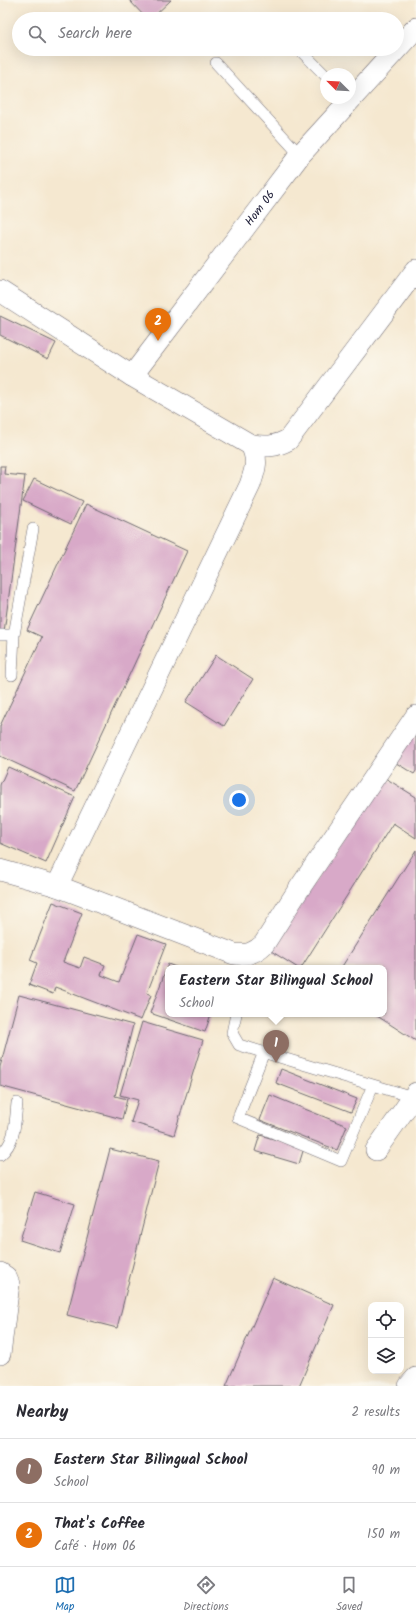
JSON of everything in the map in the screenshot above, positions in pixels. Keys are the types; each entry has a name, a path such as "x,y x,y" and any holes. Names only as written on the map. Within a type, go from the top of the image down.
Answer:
{"street":[{"name":"Hom 06","path":"404,41 416,28"},
{"name":"Hom 06","path":"356,92 390,56"},
{"name":"Hom 06","path":"132,376 300,154 345,104"},
{"path":"0,291 132,376 251,445 267,448 288,440 416,270"},
{"path":"57,886 250,485 255,470 256,455 251,445"},
{"path":"0,870 57,886 234,954 242,955 248,961 264,944 297,892 416,716"},
{"path":"376,1150 415,1095"},
{"path":"0,1273 6,1277 9,1284 0,1354"},
{"path":"408,1386 416,1378"}],"lane":[{"path":"306,56 320,70"},
{"path":"216,63 300,154"},
{"path":"12,676 14,635 33,528"},
{"path":"0,635 14,635"},
{"path":"235,1017 232,1033 239,1045 373,1085 415,1095"},
{"path":"264,1052 238,1118 341,1161 373,1085"},
{"path":"0,1155 8,1148 13,1136 18,1103"}],"building":[{"path":"129,0 171,0 158,12 140,12"},
{"path":"0,316 56,343 48,359 0,335"},
{"path":"0,466 5,466 4,474 25,476 4,632 0,631"},
{"path":"34,479 82,502 71,524 23,501"},
{"path":"86,504 187,551 75,791 0,756 0,726 42,637 27,630"},
{"path":"216,655 253,679 224,726 186,702"},
{"path":"416,732 416,771 414,774 393,761"},
{"path":"8,767 75,797 46,863 0,843 0,785"},
{"path":"382,776 416,797 416,838 393,823 303,965 293,965 271,951"},
{"path":"416,850 416,1041 379,1017 387,1017 387,965 343,965"},
{"path":"53,902 82,913 63,962 80,968 84,957 105,965 101,975 119,982 138,934 166,944 147,993 151,995 141,1020 55,987 53,994 29,985 37,963 30,960"},
{"path":"165,972 165,1017 210,1017 205,1032 150,1013"},
{"path":"19,995 133,1025 115,1096 127,1099 122,1119 0,1086 0,1067"},
{"path":"142,1022 203,1040 174,1135 131,1122 138,1100 120,1095"},
{"path":"281,1069 357,1099 351,1112 276,1083"},
{"path":"270,1095 347,1126 337,1150 260,1120"},
{"path":"260,1135 304,1148 299,1164 255,1151"},
{"path":"110,1149 159,1161 117,1328 67,1315"},
{"path":"35,1192 75,1204 60,1253 20,1240"},
{"path":"273,1278 334,1305 299,1386 226,1386"}],"place":[{"name":"That's Coffee","path":"158,341"},
{"name":"Eastern Star Bilingual School","path":"276,1063"}]}
